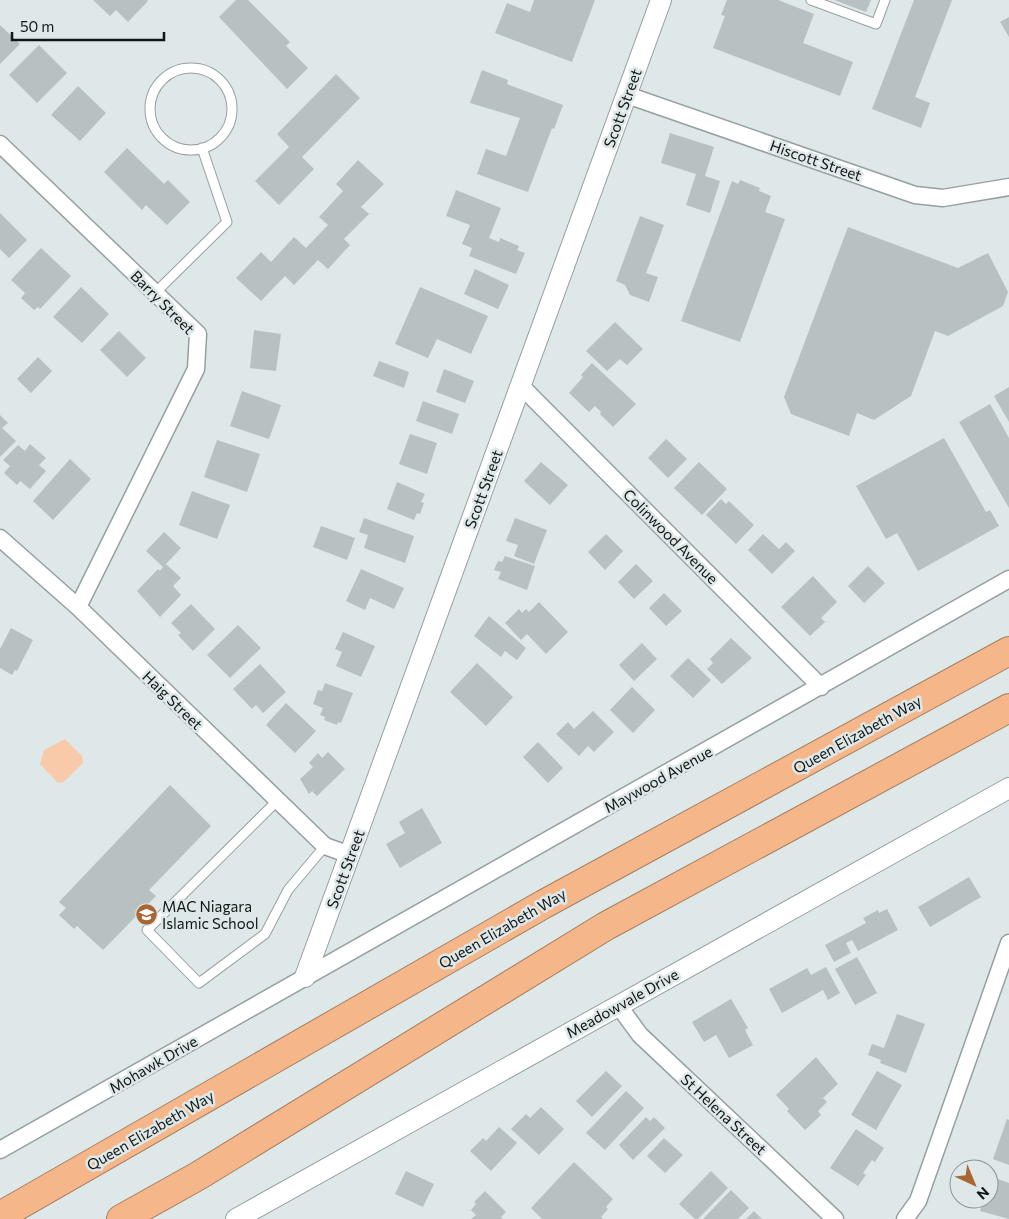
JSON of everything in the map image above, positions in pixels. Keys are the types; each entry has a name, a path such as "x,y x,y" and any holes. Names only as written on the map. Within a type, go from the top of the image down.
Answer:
{"highway":[{"path":"616,864 1009,634"},
{"name":"Queen Elizabeth Way","path":"0,1216 535,909 1009,651"},
{"path":"121,1219 198,1176 606,926 1009,708"}],"street":[{"name":"Scott Street","path":"305,977 661,0"},
{"name":"Hiscott Street","path":"627,95 916,195 944,198 1009,187"},
{"name":"Barry Street","path":"0,144 198,334 196,369 78,607"},
{"name":"Colinwood Avenue","path":"521,386 821,687"},
{"name":"Haig Street","path":"0,538 78,607 325,846 350,855"},
{"name":"Maywood Avenue","path":"305,977 1009,580"},
{"name":"Meadowvale Drive","path":"236,1219 1009,788"},
{"path":"905,1219 918,1201 1009,943"},
{"name":"Mohawk Drive","path":"0,1150 305,977"},
{"name":"St Helena Street","path":"618,1005 640,1035 835,1219"}],"lane":[{"path":"811,0 876,24 885,0"},
{"path":"184,68 197,68 210,72 221,80 229,92 232,106 231,120 225,132 215,142 202,148 189,150 176,147 165,141 156,131 151,118 150,105 154,92 161,81 171,73 184,68"},
{"path":"155,293 227,222 202,148"},
{"path":"277,801 147,930 199,983 265,934 288,890 325,846"}],"shaded area":[{"path":"65,739 82,756 83,763 64,782 58,783 40,764 44,750"}],"building":[{"path":"93,0 148,1 128,22 116,10 110,16"},
{"path":"236,0 248,0 290,42 286,46 308,68 287,89 219,17"},
{"path":"534,0 595,0 572,62 495,33 507,3 530,12"},
{"path":"727,0 778,0 814,14 803,43 853,62 840,96 713,48 725,16 721,15"},
{"path":"834,0 871,0 866,12"},
{"path":"914,0 952,0 915,97 930,103 921,128 872,109"},
{"path":"1009,17 1009,37 1000,22"},
{"path":"0,25 20,44 0,64"},
{"path":"39,45 67,73 37,103 9,75"},
{"path":"482,70 508,80 507,84 563,105 554,129 552,128 528,192 477,174 486,149 506,156 520,118 470,103"},
{"path":"336,74 360,98 302,157 314,169 279,205 255,181 289,147 277,134"},
{"path":"78,86 106,113 80,141 51,115"},
{"path":"670,133 714,147 705,176 720,181 710,213 686,205 696,174 661,163"},
{"path":"127,148 164,184 168,180 190,202 167,225 146,205 142,210 104,172"},
{"path":"358,160 384,184 361,207 369,214 344,239 350,245 328,269 318,260 294,285 285,276 261,301 236,278 261,252 271,262 294,237 306,248 328,225 319,217 343,191 336,184"},
{"path":"740,180 760,188 759,191 771,196 765,212 785,219 740,342 681,321 732,181 738,184"},
{"path":"456,190 501,208 489,238 499,242 500,238 519,246 517,250 525,253 516,274 469,256 472,248 462,244 470,225 446,216"},
{"path":"0,213 27,240 9,258 0,249"},
{"path":"640,216 664,225 646,273 658,277 649,302 630,295 625,285 616,281"},
{"path":"848,227 958,268 988,253 1008,292 1003,306 948,336 935,331 911,396 874,420 857,413 849,436 791,414 784,397"},
{"path":"41,248 71,276 40,309 38,307 34,310 21,298 25,293 11,280"},
{"path":"475,269 509,285 498,309 464,294"},
{"path":"81,287 109,314 82,343 53,317"},
{"path":"420,287 488,316 471,354 437,339 428,358 395,344"},
{"path":"615,322 643,349 627,365 620,359 607,371 586,351"},
{"path":"254,330 281,334 276,371 250,368"},
{"path":"119,331 146,358 127,377 100,350"},
{"path":"38,357 52,371 31,393 17,379"},
{"path":"379,361 409,372 404,388 373,376"},
{"path":"592,363 636,404 613,427 595,406 589,412 569,393"},
{"path":"444,369 474,381 465,403 436,392"},
{"path":"1009,387 1009,422 994,396"},
{"path":"242,391 281,405 269,439 230,426"},
{"path":"423,401 459,414 452,434 416,421"},
{"path":"990,404 1009,438 1009,508 959,422"},
{"path":"0,415 8,423 2,428 16,441 0,457"},
{"path":"410,434 437,443 427,474 399,464"},
{"path":"944,438 986,512 990,510 999,526 918,571 897,533 886,539 856,486"},
{"path":"666,439 687,459 668,478 648,458"},
{"path":"217,440 260,454 247,492 204,477"},
{"path":"30,444 46,458 39,465 46,471 30,489 20,481 17,485 4,473 10,466 3,460 18,445 25,451"},
{"path":"70,459 91,479 53,520 33,501"},
{"path":"541,462 568,485 550,505 524,481"},
{"path":"699,462 727,489 702,515 674,488"},
{"path":"397,482 425,494 421,502 424,503 420,514 417,513 414,520 387,509"},
{"path":"192,491 230,505 217,539 179,525"},
{"path":"721,499 726,504 729,501 754,525 736,544 706,515"},
{"path":"364,518 414,536 405,563 364,548 368,535 359,532"},
{"path":"515,518 547,530 534,564 514,556 518,545 506,541"},
{"path":"321,526 355,538 347,560 313,547"},
{"path":"164,532 181,548 166,564 181,578 173,586 181,595 160,617 137,591 158,569 160,571 163,567 146,551"},
{"path":"606,534 623,551 605,570 588,552"},
{"path":"763,534 779,549 786,542 795,551 772,574 748,550"},
{"path":"505,556 535,566 527,590 498,579 501,572 494,570 498,561 502,562"},
{"path":"636,564 653,581 634,599 618,582"},
{"path":"868,566 885,583 864,603 848,586"},
{"path":"361,569 404,588 394,609 370,598 365,610 346,601"},
{"path":"813,576 837,602 821,618 825,622 810,636 781,607"},
{"path":"664,593 682,611 666,626 649,608"},
{"path":"539,602 568,632 546,654 527,634 521,640 505,623 519,609 522,613 526,609 529,612"},
{"path":"191,604 215,629 193,651 178,635 181,633 171,623"},
{"path":"489,616 526,648 517,660 505,651 501,657 474,636"},
{"path":"238,625 261,648 230,678 207,655"},
{"path":"11,628 33,640 17,671 15,670 12,675 0,668 0,649"},
{"path":"343,632 375,646 361,677 336,666 342,652 335,649"},
{"path":"731,638 752,658 722,684 707,669 713,663 710,659"},
{"path":"642,643 657,659 634,681 619,665"},
{"path":"688,658 711,680 693,698 670,676"},
{"path":"477,663 513,697 486,726 450,692"},
{"path":"260,664 286,692 263,713 256,705 252,709 233,689"},
{"path":"325,683 353,693 341,723 338,722 337,725 324,720 325,717 320,715 323,708 313,704 318,690 322,691"},
{"path":"632,687 655,710 633,733 610,710"},
{"path":"286,703 316,731 295,753 266,725"},
{"path":"593,711 614,732 594,752 588,746 579,756 556,734 568,722 574,729"},
{"path":"538,742 563,768 548,783 523,757"},
{"path":"328,752 345,769 317,796 312,791 309,794 300,779 313,767 309,763 318,753 322,758"},
{"path":"170,785 211,826 149,890 156,896 103,950 77,926 74,929 59,915 66,908 59,902"},
{"path":"422,808 442,843 400,868 386,844 405,833 399,822"},
{"path":"969,877 981,897 930,927 918,907"},
{"path":"887,909 898,930 858,951 852,940 846,943 851,953 834,962 825,945 866,923 863,918 878,910 879,913"},
{"path":"857,957 877,993 855,1005 835,969"},
{"path":"826,967 840,993 828,1000 823,990 782,1013 769,989 807,968 811,975"},
{"path":"731,999 748,1028 745,1030 753,1045 729,1058 716,1035 704,1042 692,1022"},
{"path":"897,1014 925,1024 906,1073 880,1063 881,1060 868,1055 872,1044 884,1048"},
{"path":"816,1057 838,1084 823,1098 827,1102 818,1111 821,1115 805,1130 787,1111 789,1109 776,1095"},
{"path":"606,1071 622,1086 592,1117 576,1101"},
{"path":"877,1071 902,1085 876,1130 851,1115"},
{"path":"626,1091 644,1108 605,1150 586,1133"},
{"path":"541,1107 564,1129 539,1155 511,1129 526,1114 530,1118"},
{"path":"646,1117 650,1121 654,1117 665,1128 633,1160 619,1145"},
{"path":"1007,1119 1009,1120 1009,1165 999,1161 999,1159 993,1159"},
{"path":"499,1127 517,1143 491,1171 470,1151 483,1138 486,1141"},
{"path":"856,1129 884,1148 875,1162 872,1160 863,1173 866,1175 858,1186 830,1168"},
{"path":"664,1138 683,1155 665,1173 647,1156"},
{"path":"574,1162 613,1199 601,1217 603,1219 542,1219 531,1208"},
{"path":"406,1171 434,1184 423,1207 395,1194"},
{"path":"711,1171 728,1188 698,1219 695,1219 679,1204"},
{"path":"999,1179 1009,1183 1009,1219 980,1211 981,1209 999,1209"},
{"path":"731,1190 749,1208 738,1219 703,1219"},
{"path":"485,1191 506,1212 501,1217 503,1219 471,1219 476,1215 471,1210 476,1204 474,1202"},
{"path":"754,1211 762,1219 746,1219"}],"place":[{"name":"MAC Niagara Islamic School","path":"146,915"}]}
